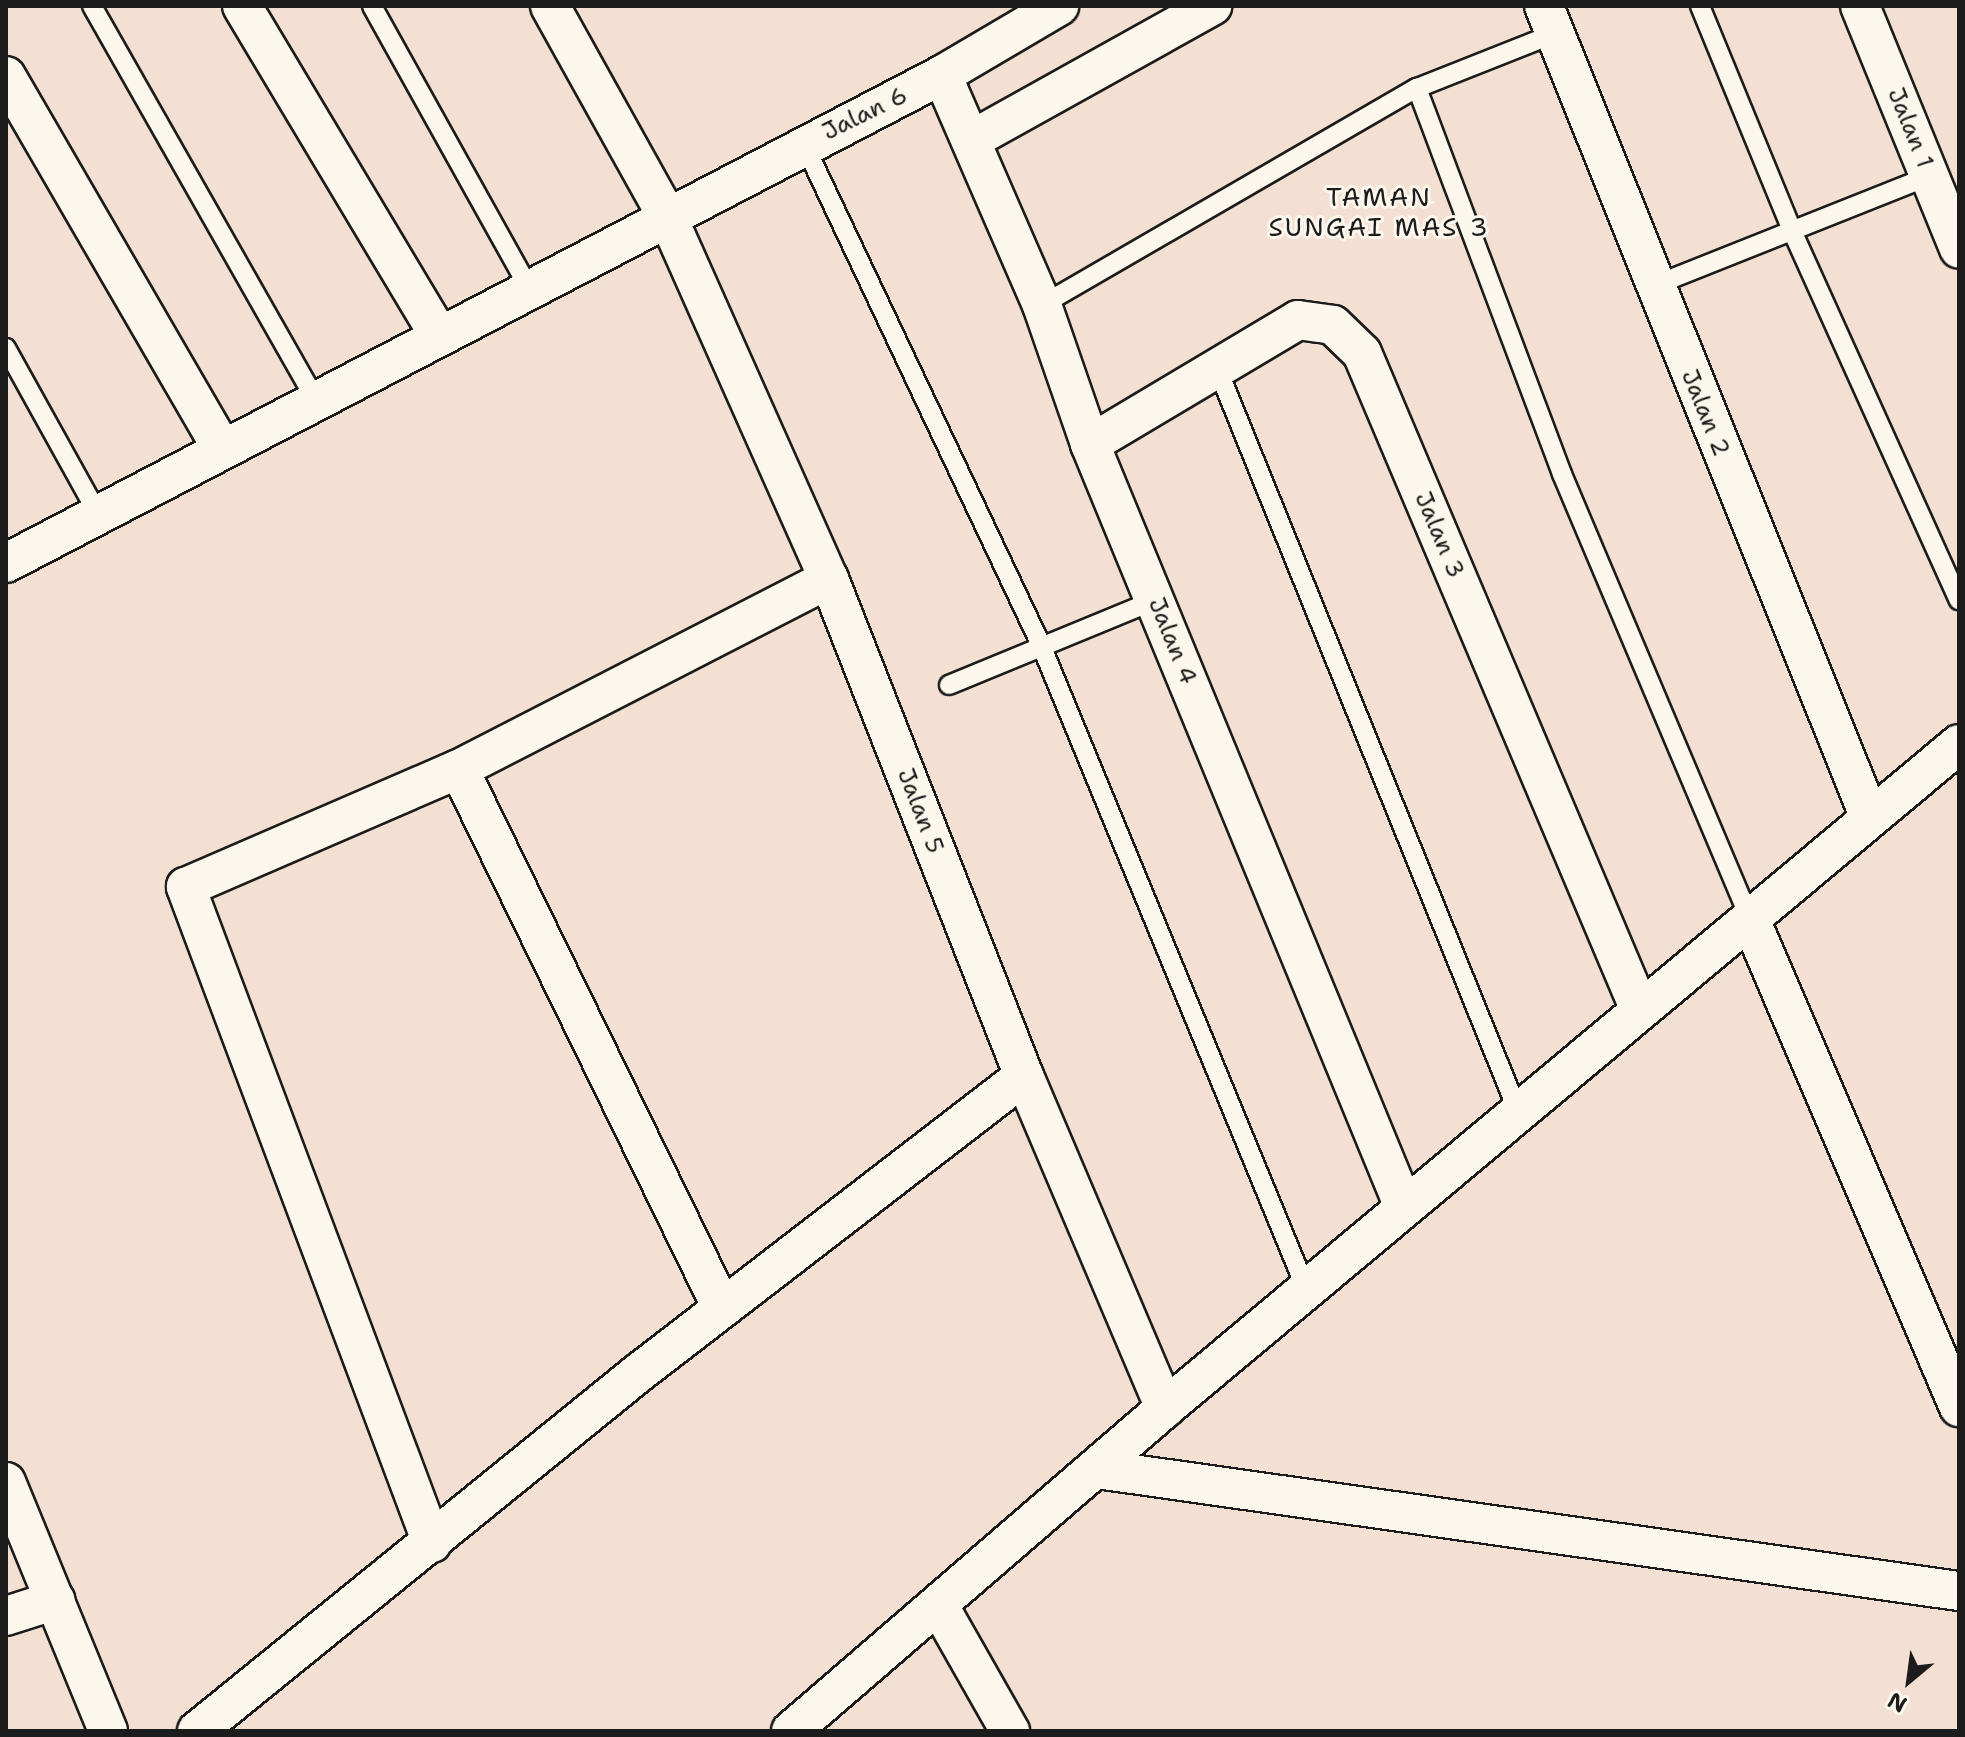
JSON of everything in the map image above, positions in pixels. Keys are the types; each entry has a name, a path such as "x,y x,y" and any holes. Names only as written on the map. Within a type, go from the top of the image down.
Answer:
{"street":[{"path":"242,6 439,335"},
{"name":"Jalan 5","path":"550,6 668,218 829,579 1024,1076 1165,1408"},
{"name":"Jalan 6","path":"6,563 804,144 942,75 1059,6"},
{"path":"973,139 1212,6"},
{"name":"Jalan 1","path":"1860,6 1959,249"},
{"name":"Jalan 2","path":"1550,20 1653,286 1870,818"},
{"name":"Jalan 4","path":"942,75 973,139 1042,305 1090,444 1404,1207"},
{"path":"6,76 222,449"},
{"name":"Jalan 3","path":"1090,444 1216,365 1298,320 1333,325 1362,353 1640,1010"},
{"path":"432,1543 186,887 459,769 829,579"},
{"path":"791,1731 940,1608 1165,1408 1959,744"},
{"path":"459,769 722,1308"},
{"path":"1750,919 1959,1407"},
{"path":"197,1731 722,1308 1024,1076"},
{"path":"1097,1469 1959,1591"},
{"path":"6,1482 108,1731"},
{"path":"6,1616 56,1600"},
{"path":"940,1608 1010,1731"}],"lane":[{"path":"92,6 316,400"},
{"path":"372,6 529,288"},
{"path":"1700,6 1793,233 1959,600"},
{"path":"1042,305 1417,88 1550,20"},
{"path":"1417,88 1562,474 1750,919"},
{"path":"804,144 1041,645 1307,1291"},
{"path":"1653,286 1793,233 1929,176"},
{"path":"6,348 98,514"},
{"path":"1216,365 1519,1114"},
{"path":"949,685 1155,600"}],"district":[{"name":"TAMAN SUNGAI MAS 3","path":"1379,212"}]}
